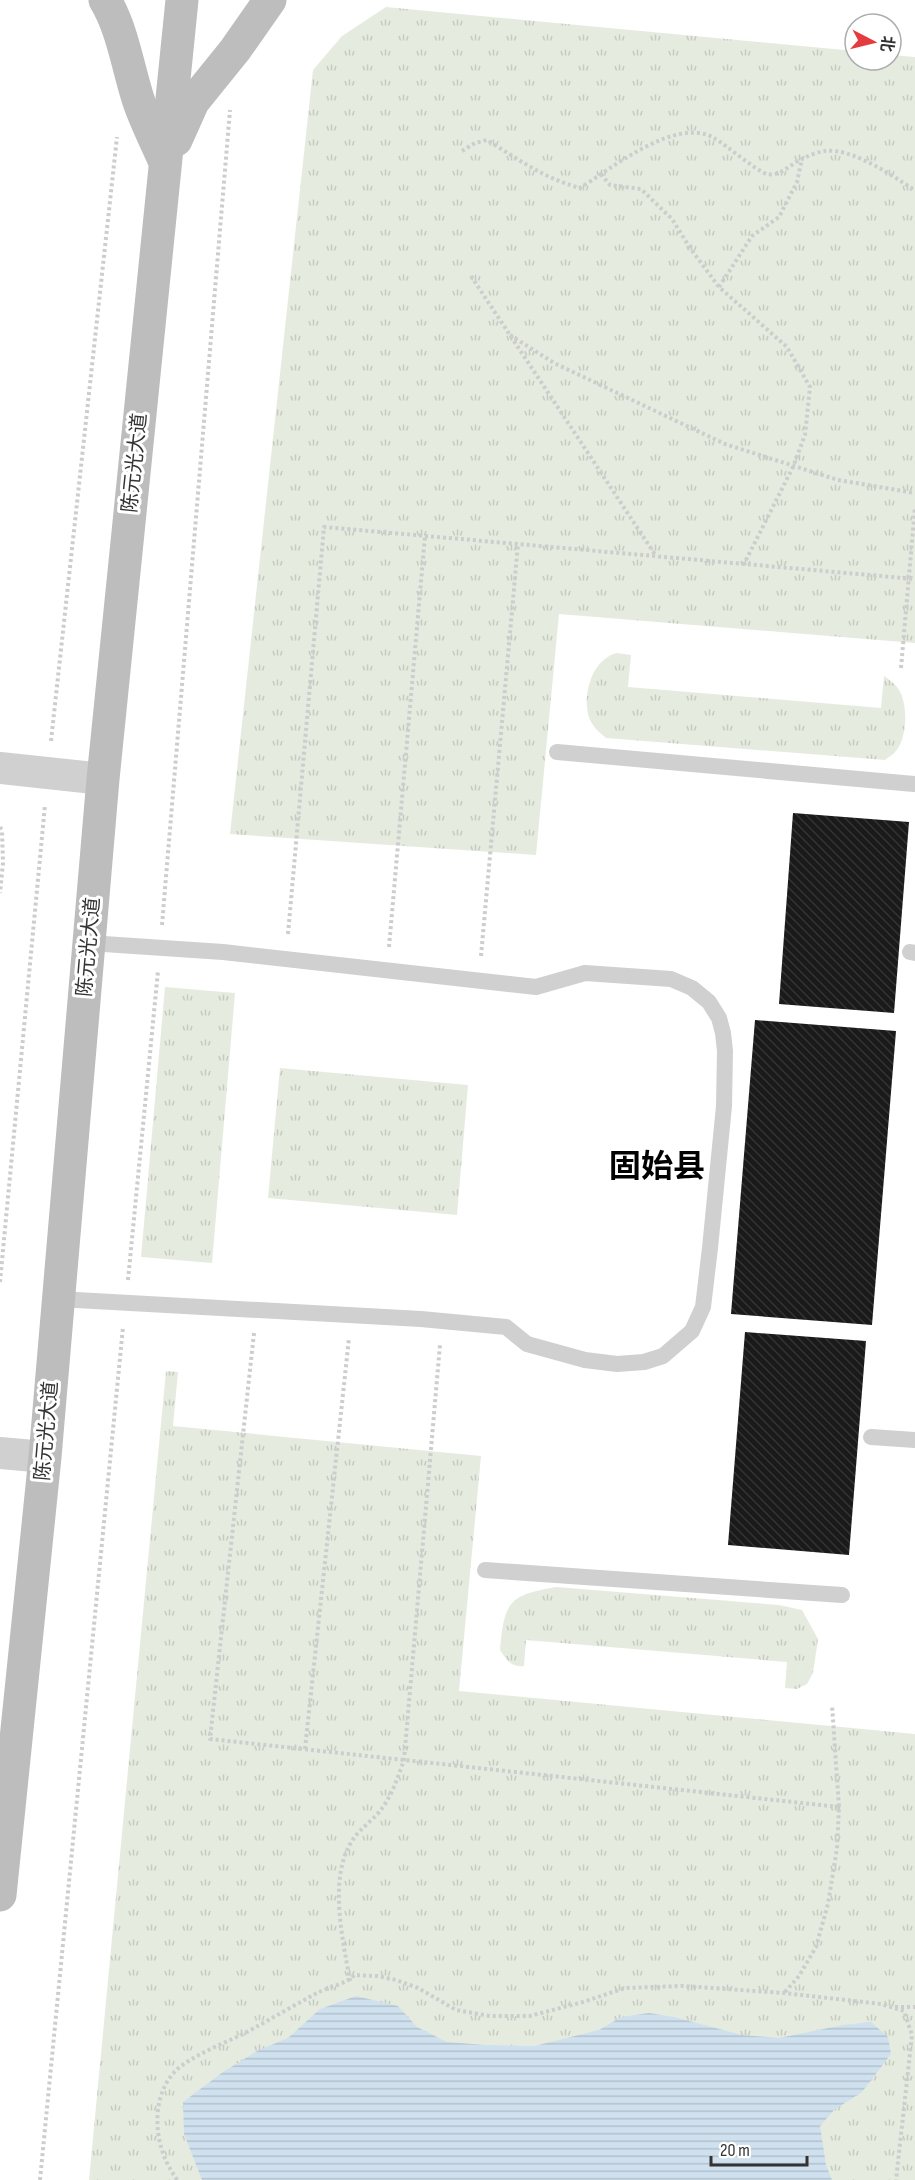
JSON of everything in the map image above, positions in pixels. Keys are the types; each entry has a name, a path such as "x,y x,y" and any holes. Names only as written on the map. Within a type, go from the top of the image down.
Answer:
{"main road":[{"path":"105,0 122,44 139,103 166,164"},
{"name":"陈元光大道","path":"0,1895 45,1457 103,779 182,0"},
{"path":"166,164 193,102 235,50 270,0"}],"street":[{"path":"0,768 103,779"},
{"path":"0,1453 45,1457"}],"lane":[{"path":"557,752 914,784"},
{"path":"58,1299 443,1321 506,1327 527,1344 585,1360 617,1364 644,1362 663,1356 692,1330 703,1307 723,1106 725,1051 719,1017 709,1002 692,988 671,979 585,973 537,987 286,959 89,943"},
{"path":"871,1437 915,1440"},
{"path":"485,1570 842,1595"}],"path":[{"path":"40,2180 160,948 231,105"},
{"path":"462,152 475,143 487,140 529,168 580,188 654,141 686,132 712,136 765,174 778,174 802,158 827,150 856,157 896,176 915,191"},
{"path":"0,1282 48,773 116,154"},
{"path":"719,287 752,236 779,217 796,182 802,158"},
{"path":"601,174 610,185 641,189 672,219 719,287 787,347 810,387 805,435 793,467 744,564"},
{"path":"471,276 657,556"},
{"path":"510,335 554,363 725,444 837,480 915,493"},
{"path":"901,668 915,507"},
{"path":"286,959 324,527 915,579"},
{"path":"387,970 425,536"},
{"path":"479,980 518,544"},
{"path":"0,893 3,863 1,831"},
{"path":"256,1311 210,1739 838,1807"},
{"path":"305,1749 352,1316"},
{"path":"350,1981 339,1920 341,1875 346,1851 354,1838 384,1806 404,1760 443,1321"},
{"path":"784,1993 799,1976 816,1947 828,1904 837,1848 838,1807 832,1706"},
{"path":"177,2180 163,2155 157,2128 159,2102 168,2078 182,2065 208,2050 328,1987 350,1981 354,1976 377,1976 396,1980 418,1988 456,2010 490,2016 530,2016 625,1988 683,1986 784,1993 891,2007 904,2012 912,2035 896,2180"},
{"path":"891,2007 915,2007"}],"green space":[{"path":"386,7 843,50 843,72 903,72 903,56 915,57 915,643 559,614 536,855 230,834 313,70 342,36"},
{"path":"617,653 631,655 628,687 881,708 884,676 897,687 903,698 905,722 900,745 885,760 606,738 590,720 588,691 590,680 601,663"},
{"path":"165,987 235,993 212,1263 141,1257"},
{"path":"280,1068 468,1085 457,1215 268,1198"},
{"path":"166,1371 178,1372 173,1426 481,1456 459,1691 915,1734 915,2180 89,2180"},
{"path":"556,1587 779,1605 802,1610 818,1639 813,1673 807,1684 797,1689 785,1688 787,1662 526,1640 524,1666 512,1664 500,1650 507,1611 519,1598 528,1593"}],"water":[{"path":"356,1996 398,2006 417,2027 447,2042 534,2046 599,2030 621,2017 649,2013 674,2017 742,2035 779,2038 843,2025 871,2022 888,2037 891,2054 862,2092 834,2110 820,2126 826,2165 832,2180 202,2180 184,2134 183,2102 223,2072 259,2050 288,2038 320,2009"}],"building":[{"path":"793,813 909,822 894,1013 779,1004"},
{"path":"755,1020 896,1031 872,1325 731,1314"},
{"path":"745,1332 866,1341 849,1555 728,1545"}],"district":[{"name":"固始县","path":"657,1167"}]}
